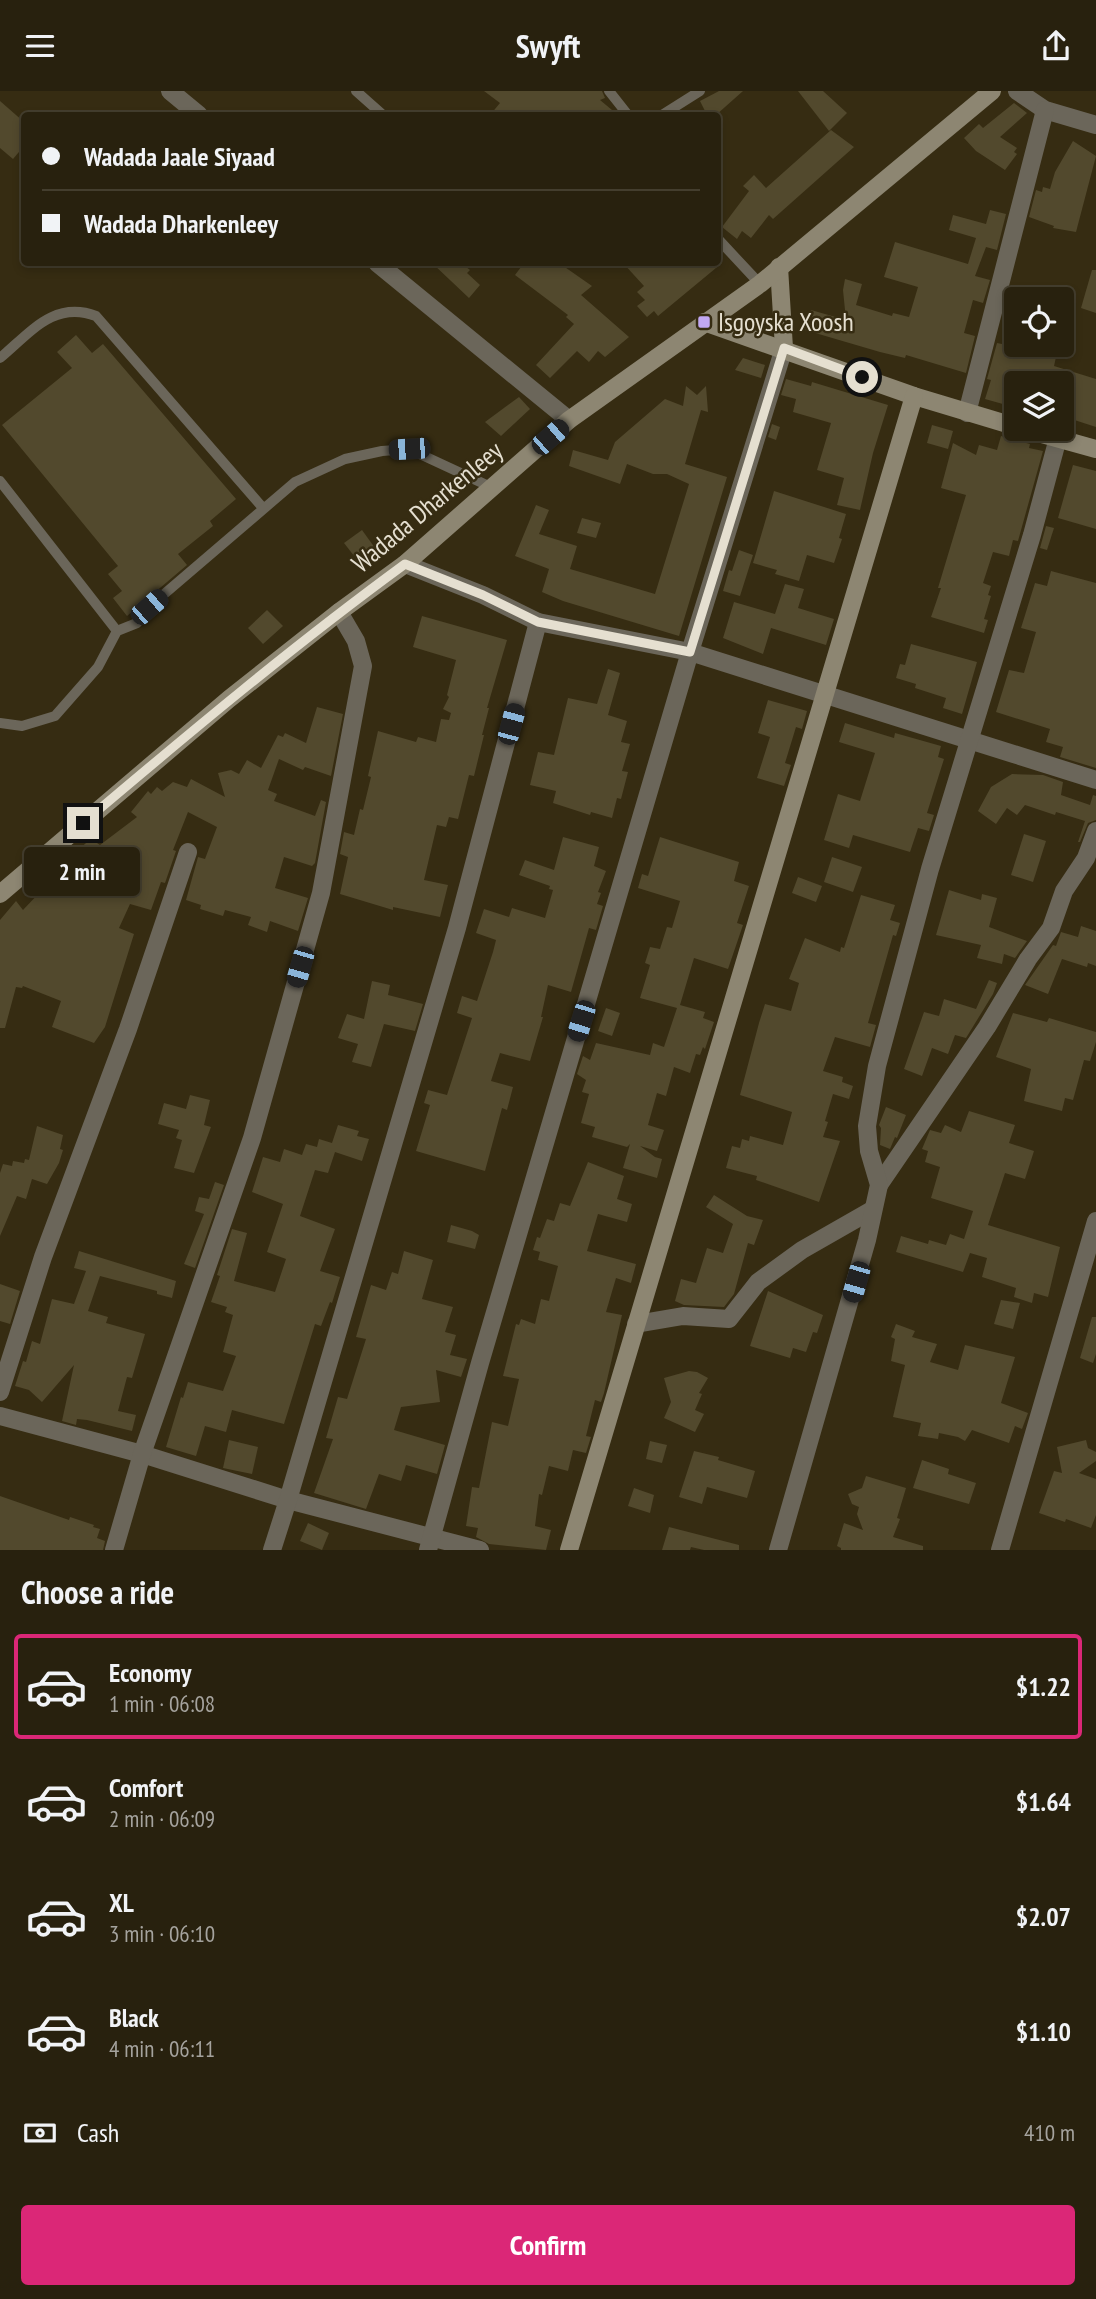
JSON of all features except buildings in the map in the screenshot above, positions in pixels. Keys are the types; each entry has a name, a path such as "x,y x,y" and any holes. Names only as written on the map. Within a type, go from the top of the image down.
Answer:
{"main road":[{"name":"Wadada Dharkenleey","path":"0,894 229,699 405,564 569,420 760,284 992,91"},
{"path":"779,267 784,348"},
{"path":"704,322 914,396 1004,423"},
{"path":"569,1550 914,396"},
{"path":"1068,441 1096,449"}],"street":[{"path":"170,91 195,112"},
{"path":"1017,91 1045,110 1096,125"},
{"path":"967,413 1045,110"},
{"path":"381,266 569,420"},
{"path":"430,1544 480,1363 690,652 784,348"},
{"path":"879,1185 869,1150 867,1126 873,1087 930,869 1032,535 1057,441"},
{"path":"405,564 483,595 538,622 690,652 970,738 1096,780"},
{"path":"114,1550 142,1454 252,1139 321,893 363,666 356,641 339,613"},
{"path":"272,1550 457,928 538,622"},
{"path":"778,1550 867,1240 879,1185 1051,928 1064,891 1086,858 1096,831"},
{"path":"0,1392 43,1257 128,1029 188,852"},
{"path":"636,1324 683,1316 729,1319 758,1282 812,1244 872,1210"},
{"path":"1000,1550 1096,1221"},
{"path":"0,1416 142,1454 430,1544 480,1550"}],"lane":[{"path":"356,91 380,112"},
{"path":"609,91 626,112"},
{"path":"667,112 700,91"},
{"path":"721,242 760,284"},
{"path":"0,358 50,316 82,311 96,316 263,508"},
{"path":"0,723 22,726 55,716 98,667 117,631 137,623 149,607 263,508 295,482 313,472 345,459 382,451 409,449 493,488"},
{"path":"0,481 117,631"}],"place":[{"name":"Isgoyska Xoosh","path":"704,322"}],"route":[{"path":"83,823 229,699 405,564 483,595 538,622 690,652 784,348 862,377"}]}
